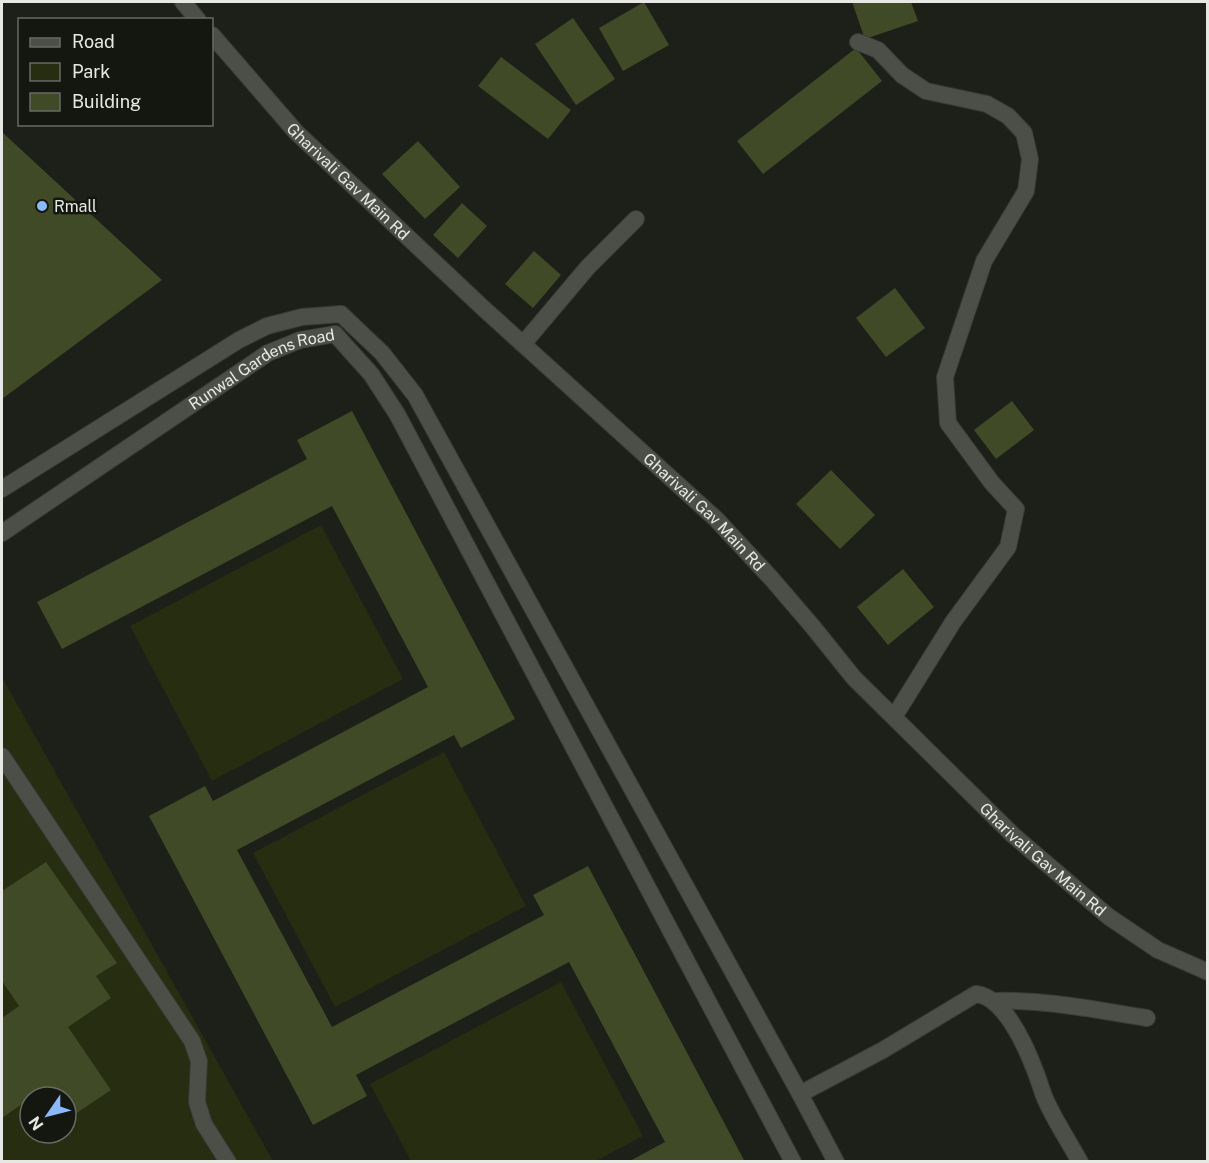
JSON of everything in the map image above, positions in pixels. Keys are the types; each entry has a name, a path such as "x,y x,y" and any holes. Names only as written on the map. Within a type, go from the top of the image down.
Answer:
{"street":[{"path":"183,2 196,18"},
{"name":"Gharivali Gav Main Rd","path":"213,35 296,132 523,344 716,519 771,578 854,678 1013,835 1108,917 1158,950 1208,972"},
{"path":"858,42 878,50 902,75 926,91 987,104 1008,116 1024,133 1030,159 1026,191 984,261 945,377 948,423 992,483 1016,509 1008,547 953,622 894,717"},
{"path":"523,344 588,267 636,219"},
{"path":"341,314 382,353 415,396 836,1161"},
{"name":"Runwal Gardens Road","path":"2,489 239,340 267,326 302,317 341,314 335,334 300,340 268,353 2,533"},
{"path":"335,334 371,374 397,414 793,1161"},
{"path":"2,756 192,1041 199,1061 197,1102 204,1124 228,1161"},
{"path":"801,1094 883,1050 976,994 983,995 993,1001 1006,1016 1023,1043 1044,1096 1080,1161"},
{"path":"993,1001 1019,1000 1147,1018"}],"green space":[{"path":"321,525 403,679 212,781 130,626"},
{"path":"2,677 273,1161 2,1161"},
{"path":"444,752 526,906 335,1007 253,853"},
{"path":"561,982 643,1136 596,1161 411,1161 370,1084"}],"building":[{"path":"644,2 669,45 623,71 599,28"},
{"path":"852,2 911,2 918,21 865,39"},
{"path":"573,18 615,79 576,105 535,44"},
{"path":"856,48 882,81 763,174 737,141"},
{"path":"501,57 571,110 548,139 478,86"},
{"name":"Rmall","path":"2,132 162,280 2,399"},
{"path":"418,141 460,187 425,219 382,174"},
{"path":"462,203 487,226 458,258 433,235"},
{"path":"534,251 561,275 533,308 505,284"},
{"path":"895,288 925,328 886,357 856,318"},
{"path":"1012,401 1034,430 996,459 974,430"},
{"path":"352,411 515,719 461,748 454,735 237,850 332,1027 544,915 533,895 588,866 745,1162 628,1162 665,1142 569,962 356,1075 367,1096 313,1125 149,816 205,786 213,801 428,687 332,506 62,649 37,602 307,459 297,440"},
{"path":"831,470 875,515 840,549 796,504"},
{"path":"903,569 934,607 888,645 857,607"},
{"path":"46,862 117,963 96,976 111,998 68,1027 111,1090 78,1112 78,1085 18,1085 18,1107 2,1118 2,1018 19,1006 2,981 2,891"}],"place":[{"name":"Rmall","path":"42,206"}]}
